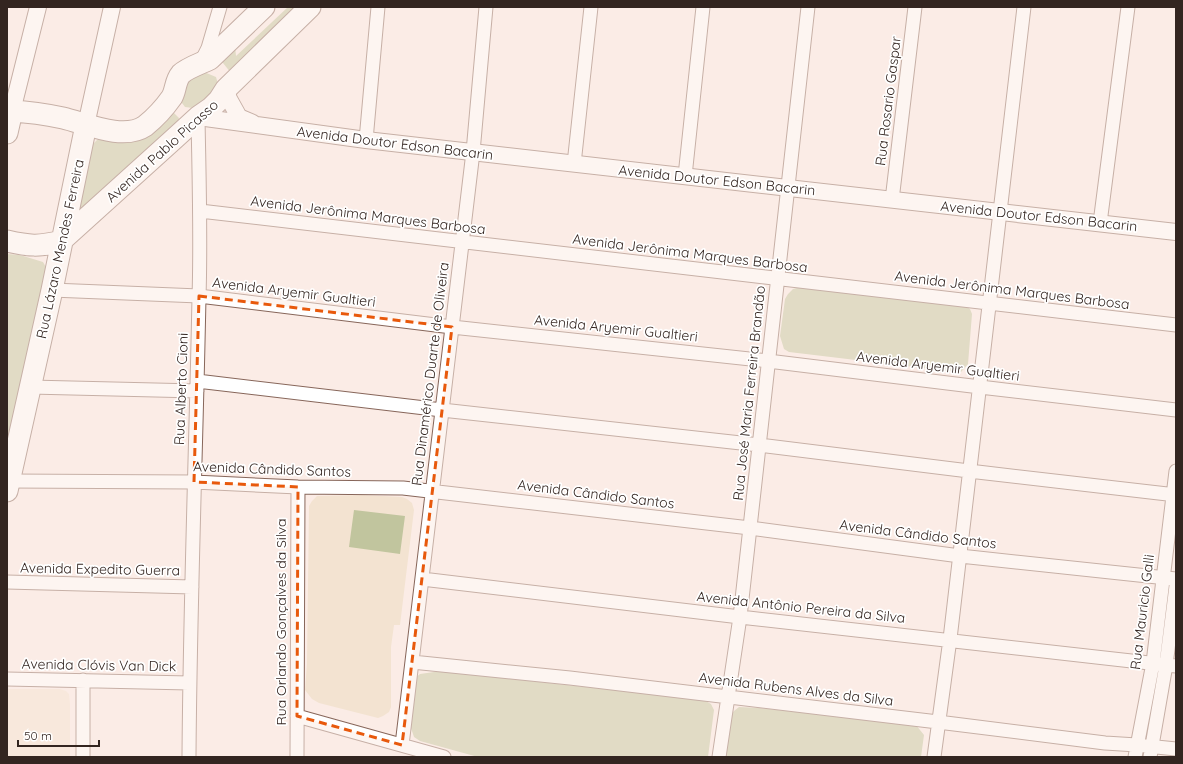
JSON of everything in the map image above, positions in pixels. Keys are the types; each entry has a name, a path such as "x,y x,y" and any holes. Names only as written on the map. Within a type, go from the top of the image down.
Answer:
{"main road":[{"path":"7,133 9,111 32,112 65,118 86,125 118,132 136,130 144,126 156,115 172,96 175,85 181,74 189,68 205,62 264,7"},
{"name":"Avenida Pablo Picasso","path":"61,241 198,117 211,108 219,100 226,89 310,7"},
{"path":"205,62 218,66 225,77 226,89"},
{"path":"172,96 179,106 188,114 198,117"},
{"name":"Rua Lázaro Mendes Ferreira","path":"8,486 52,290 86,125"},
{"path":"7,240 41,246 61,241"}],"street":[{"path":"9,111 38,7"},
{"name":"Rua Lázaro Mendes Ferreira","path":"86,125 112,7"},
{"path":"205,62 220,7"},
{"path":"366,140 378,7"},
{"name":"Rua Dinamérico Duarte de Oliveira","path":"402,745 473,152 486,7"},
{"path":"574,164 591,7"},
{"path":"685,176 704,7"},
{"name":"Rua José Maria Ferreira Brandão","path":"719,757 740,617 808,7"},
{"name":"Rua Rosario Gaspar","path":"892,200 915,7"},
{"path":"934,757 950,640 1024,7"},
{"path":"1100,223 1128,7"},
{"name":"Avenida Doutor Edson Bacarin","path":"226,89 239,117 258,126"},
{"name":"Avenida Doutor Edson Bacarin","path":"198,117 366,140 1176,232"},
{"name":"Rua Alberto Cioni","path":"189,757 199,296 200,211 198,117"},
{"name":"Avenida Jerônima Marques Barbosa","path":"200,211 1176,325"},
{"name":"Avenida Aryemir Gualtieri","path":"52,290 199,296 452,327 768,361 1176,410"},
{"path":"30,387 197,386 442,410 759,444 1174,495"},
{"name":"Rua Mauricio Galli","path":"1136,751 1165,664 1176,471"},
{"name":"Avenida Cândido Santos","path":"8,486 194,482 403,488 750,528 960,556 1170,578"},
{"name":"Rua Orlando Gonçalves da Silva","path":"297,757 298,486"},
{"name":"Avenida Antônio Pereira da Silva","path":"422,578 740,617 1165,664"},
{"name":"Avenida Expedito Guerra","path":"7,582 192,587"},
{"name":"Rua Mauricio Galli","path":"1151,752 1176,586"},
{"name":"Avenida Rubens Alves da Silva","path":"412,662 570,678 938,722 1105,743 1136,751 1151,752 1176,749"},
{"name":"Avenida Clóvis Van Dick","path":"7,679 190,683"},
{"path":"83,680 83,757"},
{"path":"297,716 444,757"}],"highlighted area":[{"path":"199,296 452,327 402,745 297,716 298,487 194,482"}],"shaded area":[{"path":"362,495 402,497 412,503 414,510 400,625 394,625 391,647 391,707 389,712 378,718 319,703 312,699 305,690 307,664 309,506 317,496"},
{"path":"7,689 60,689 69,694 70,757 7,757"}],"green space":[{"path":"288,7 300,7 231,73 223,63 218,60 235,46 236,56"},
{"path":"204,72 216,77 218,84 217,93 193,108 185,107 179,99 181,84"},
{"path":"170,112 174,113 179,118 178,123 75,219 89,148 102,137 125,142 133,142 138,140 148,134"},
{"path":"7,254 20,255 43,262 47,269 7,448"},
{"path":"801,287 964,305 970,309 972,314 968,364 961,372 956,372 789,352 784,349 780,336 785,299 793,289"},
{"path":"354,510 405,516 400,554 349,547"},
{"path":"441,671 704,700 711,704 714,710 708,757 478,757 420,741 414,737 410,725 414,679 420,674"},
{"path":"739,707 916,725 924,735 921,757 724,757 730,716"}]}
